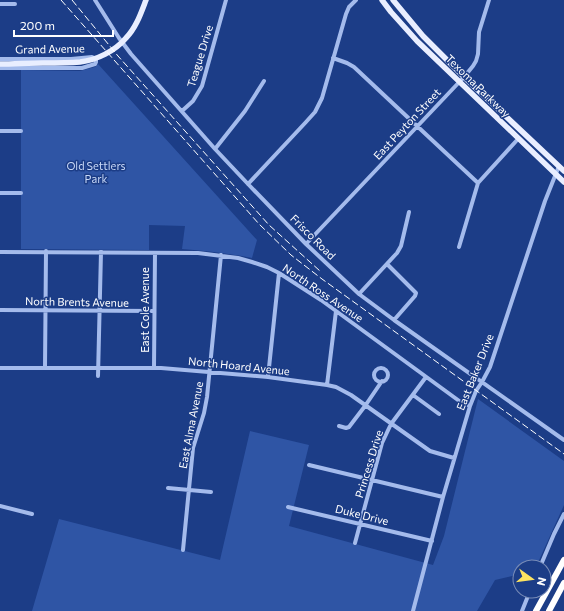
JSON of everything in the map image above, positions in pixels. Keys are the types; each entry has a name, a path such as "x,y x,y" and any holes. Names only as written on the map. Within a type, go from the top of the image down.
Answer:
{"highway":[{"path":"536,611 564,560"},
{"path":"549,611 564,583"}],"main road":[{"path":"1,65 82,62 96,58 118,46 126,38 137,22 146,0"},
{"name":"Texoma Parkway","path":"382,0 417,41 564,182"},
{"name":"Texoma Parkway","path":"392,0 423,36 464,77 564,171"}],"street":[{"name":"Frisco Road","path":"94,0 131,54 215,149 306,244 359,294 564,440"},
{"name":"Teague Drive","path":"182,111 193,101 202,86 226,0"},
{"path":"248,184 315,112 322,98 346,14 349,7 356,0"},
{"name":"East Peyton Street","path":"306,244 473,66 478,54 479,32 489,0"},
{"path":"0,4 14,4"},
{"name":"Grand Avenue","path":"0,59 70,59 92,57 96,59 95,64 82,68 1,65"},
{"path":"333,58 347,62 354,67 478,183"},
{"path":"215,149 245,111 264,81"},
{"path":"0,131 21,131"},
{"path":"459,247 478,183 518,139"},
{"name":"East Baker Drive","path":"412,611 454,458 470,406 476,390 490,367 559,166"},
{"path":"0,193 21,193"},
{"path":"359,294 397,253 401,246 409,212"},
{"name":"North Ross Avenue","path":"0,252 198,253 221,255 252,262 279,273 316,296 462,403 470,406"},
{"path":"45,368 46,252"},
{"path":"98,376 100,252"},
{"name":"East Cole Avenue","path":"154,368 155,253"},
{"name":"East Alma Avenue","path":"183,550 193,448 204,413 207,397 221,255"},
{"path":"386,264 416,293 394,320"},
{"path":"268,377 279,273"},
{"name":"North Brents Avenue","path":"0,310 154,311"},
{"path":"327,385 336,311"},
{"name":"North Hoard Avenue","path":"0,368 154,368 268,377 327,385 351,395 430,451 454,458"},
{"name":"Princess Drive","path":"355,542 382,444 391,424 426,377"},
{"path":"339,426 346,428 349,427 382,381"},
{"path":"413,395 439,414"},
{"path":"309,465 443,498"},
{"path":"168,488 211,492"},
{"path":"0,506 32,514"},
{"name":"Duke Drive","path":"288,506 432,541"},
{"path":"543,559 564,514"},
{"path":"522,611 527,599"}],"green space":[{"name":"Old Settlers Park","path":"98,64 257,240 252,258 225,253 182,249 185,226 149,225 149,250 21,249 21,70 80,71 95,67"},
{"path":"478,399 564,461 564,505 540,559 512,559 512,576 495,580 477,611 32,611 59,519 220,560 250,431 309,445 289,526 433,565 444,536"}],"railway":[{"path":"61,0 259,224 291,255 564,454"},
{"path":"72,0 118,56 269,225 320,271"}]}
